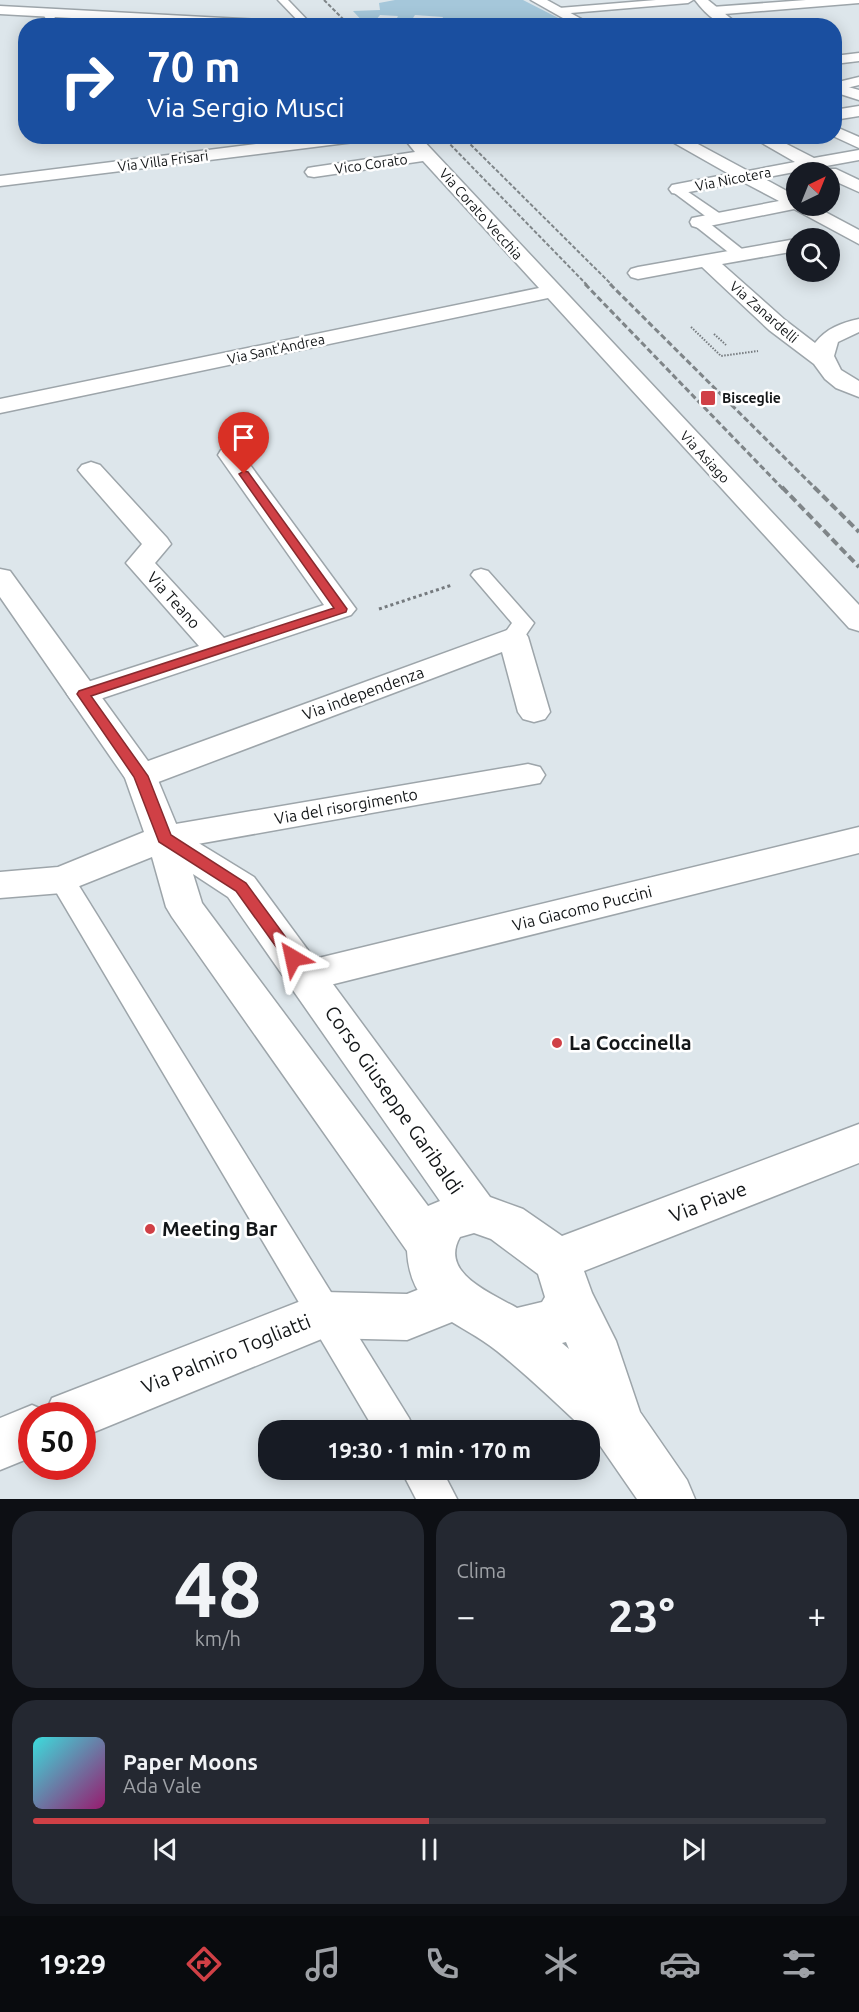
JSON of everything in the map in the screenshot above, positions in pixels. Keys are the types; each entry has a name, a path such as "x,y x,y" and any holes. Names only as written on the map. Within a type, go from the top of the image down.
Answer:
{"street":[{"path":"537,0 573,18"},
{"path":"701,0 722,18"},
{"path":"712,11 855,0"},
{"path":"824,2 850,15"},
{"path":"0,10 154,18"},
{"path":"842,59 859,57"},
{"path":"842,85 859,81"},
{"path":"842,90 859,95"},
{"path":"842,114 859,111"},
{"path":"842,135 859,143"},
{"name":"Via Villa Frisari","path":"0,181 296,144"},
{"name":"Via Corato Vecchia","path":"417,144 552,291"},
{"path":"684,144 786,198"},
{"path":"773,144 807,162"},
{"name":"Vico Corato","path":"314,172 427,155"},
{"name":"Via Nicotera","path":"822,162 859,155"},
{"name":"Via Nicotera","path":"678,189 786,169"},
{"path":"840,179 859,189"},
{"path":"840,195 859,189"},
{"path":"708,220 786,205"},
{"path":"821,216 858,235"},
{"path":"840,238 858,235"},
{"path":"638,273 786,247"},
{"name":"Via Zanardelli","path":"708,262 777,325 822,359 833,375 859,390"},
{"name":"Via Sant'Andrea","path":"0,406 552,291"},
{"name":"Via Asiago","path":"552,291 859,622"},
{"path":"822,359 823,346 832,335 859,325"},
{"path":"83,694 341,609 230,455"},
{"name":"Via Teano","path":"91,470 157,544 140,563 218,649"},
{"path":"0,577 141,776 164,838 185,907 430,1245 432,1272 455,1298 513,1333 619,1426 668,1499"},
{"path":"513,637 534,712"},
{"name":"Via independenza","path":"141,776 513,637"},
{"name":"Via del risorgimento","path":"0,885 62,880 164,838 528,775"},
{"name":"Corso Giuseppe Garibaldi","path":"164,838 241,887 474,1212"},
{"name":"Via Giacomo Puccini","path":"306,975 859,840"},
{"name":"Via Piave","path":"564,1281 859,1143"},
{"path":"430,1245 446,1220 474,1212 507,1224 564,1281 591,1341 619,1426"},
{"path":"513,1333 557,1322 564,1281"},
{"name":"Via Palmiro Togliatti","path":"96,1406 324,1315 407,1317 455,1298"},
{"path":"0,1444 18,1437"}],"lane":[{"path":"283,0 301,18"},
{"path":"559,11 688,0"},
{"path":"47,12 50,18"},
{"name":"Via Zanardelli","path":"678,189 742,256"},
{"path":"481,575 523,623 513,637"},
{"path":"62,880 389,1420"},
{"path":"426,1480 438,1499"}],"path":[{"path":"691,327 721,356 764,350"},
{"path":"714,334 726,345"},
{"path":"341,609 363,614 481,575"}],"shaded area":[{"path":"395,0 523,0 558,18 442,18 415,15 413,18 397,18 398,16 380,15 378,18 360,18 353,11 380,10 379,3"}],"railway":[{"path":"324,0 342,18"},
{"path":"450,144 587,285"},
{"path":"470,144 612,285"},
{"path":"585,284 783,489"},
{"path":"610,284 816,489"},
{"path":"782,487 859,567"},
{"path":"816,489 859,532"}],"place":[{"name":"Bisceglie","path":"708,398"},
{"name":"La Coccinella","path":"557,1043"},
{"name":"Meeting Bar","path":"150,1229"}],"route":[{"path":"244,474 341,609 83,694 141,776 164,838 241,887 293,958"}]}
